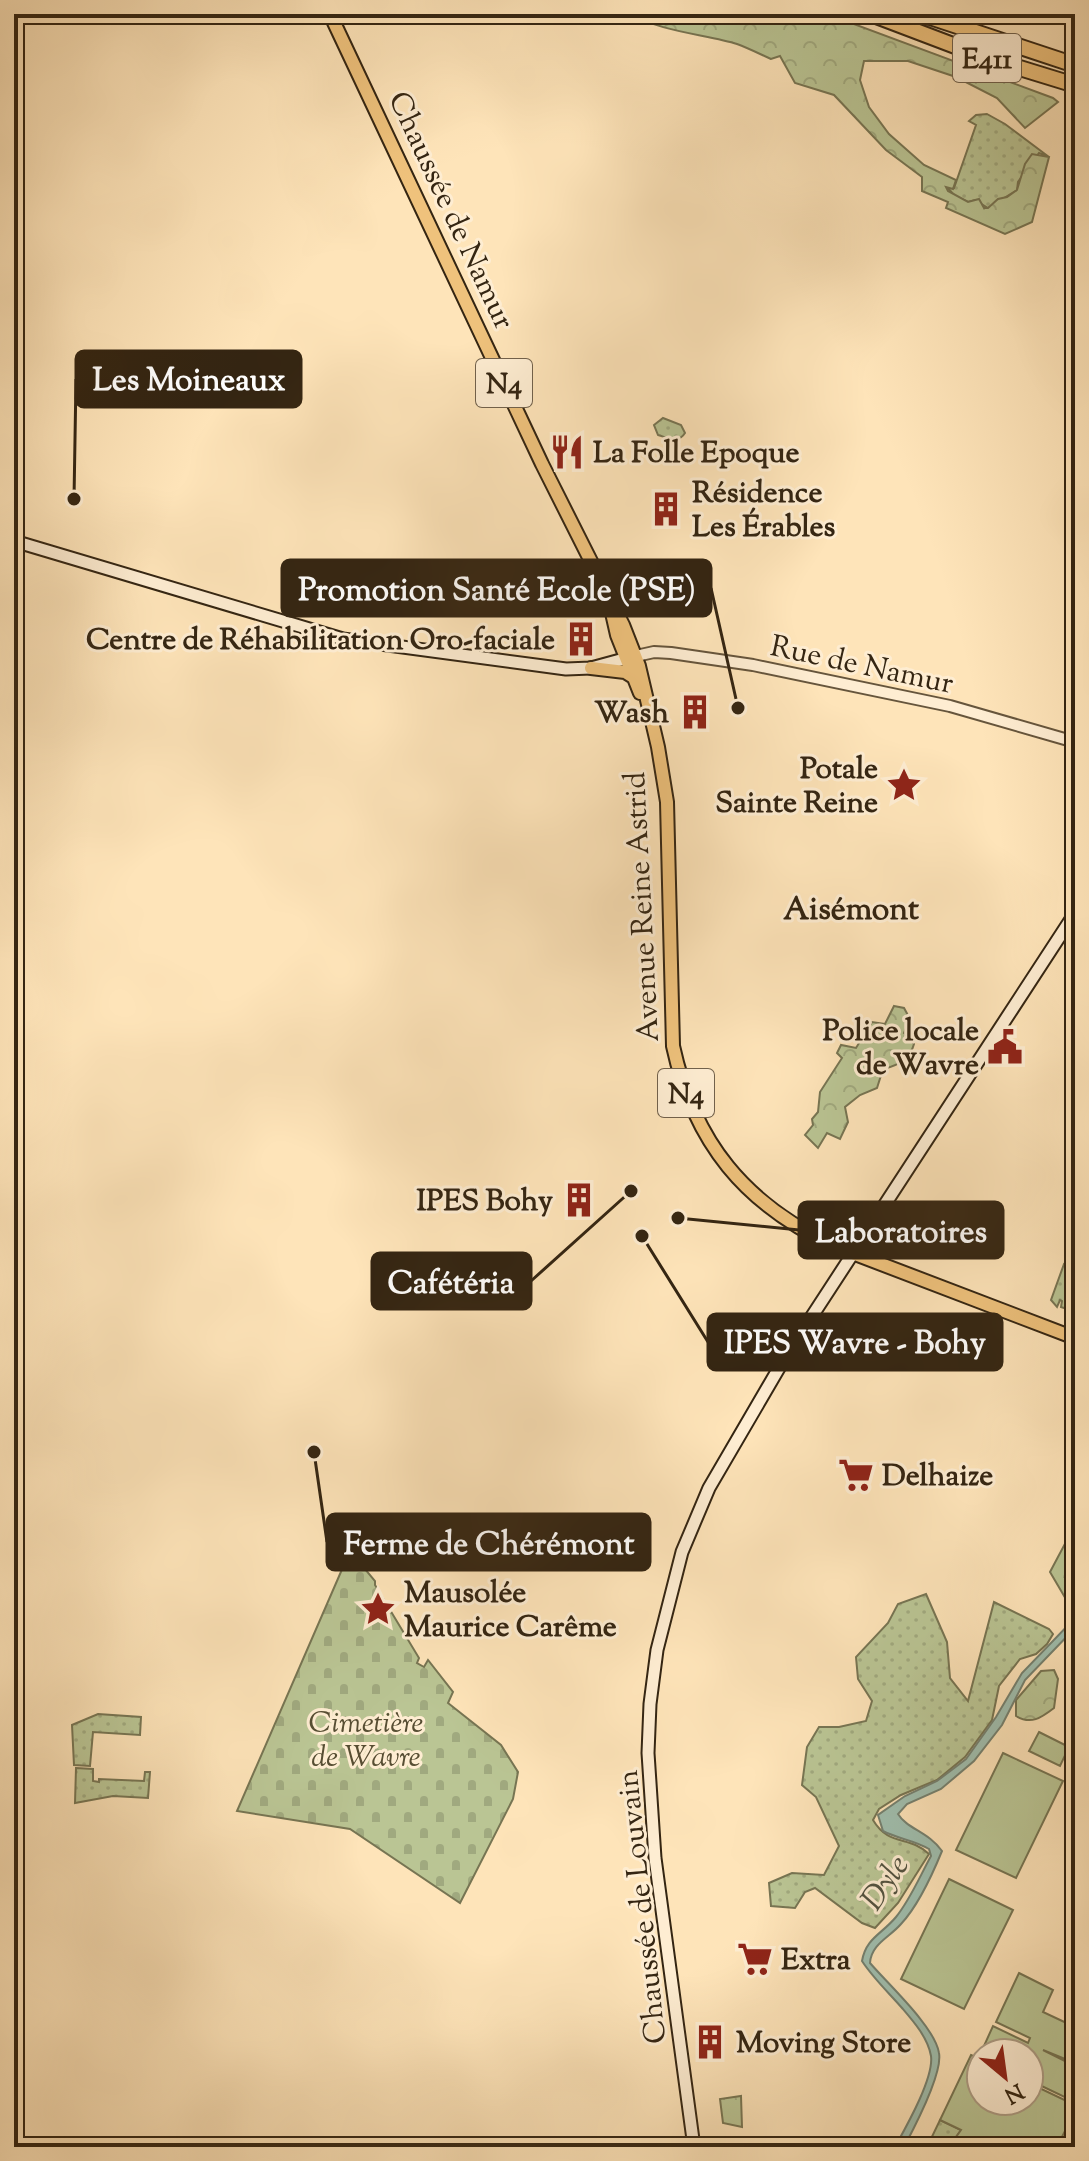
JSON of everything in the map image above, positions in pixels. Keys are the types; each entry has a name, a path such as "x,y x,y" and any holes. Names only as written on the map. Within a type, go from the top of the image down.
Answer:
{"highway":[{"name":"E411","path":"871,14 987,58 1075,85"},
{"name":"E411","path":"921,14 1075,65"}],"main road":[{"name":"Chaussée de Namur","path":"330,14 609,602 617,635 631,657"},
{"path":"14,541 343,639 566,669 625,672 633,677"},
{"path":"591,668 631,657"},
{"name":"Avenue Reine Astrid","path":"631,657 633,677 651,717"},
{"name":"Avenue Reine Astrid","path":"631,657 651,717 667,802 673,1046 679,1075 694,1115 720,1158 762,1203 808,1233 854,1253"},
{"name":"Chaussée de Louvain","path":"694,2147 649,1805 650,1704 657,1650 682,1552 709,1488 779,1368 1075,913"},
{"name":"N4","path":"854,1253 1075,1338"}],"street":[{"name":"Rue de Namur","path":"631,657 654,652 671,653 753,665 950,706 1075,742"}],"green space":[{"path":"635,14 827,14 1053,98 1058,102 1025,128 997,98 956,77 908,61 864,61 860,80 869,107 889,134 924,165 956,180 953,189 946,187 948,191 968,202 979,199 984,208 988,208 1017,190 1025,164 1032,154 1049,157 1032,222 1005,234 946,208 948,202 922,191 922,177 886,150 834,95 795,83 780,56 771,59 737,44 655,25"},
{"path":"987,114 1049,157 1039,153 1018,182 1017,190 988,208 975,200 968,202 955,196 946,186 954,188 976,125 969,121 976,115"},
{"path":"663,418 681,425 685,433 673,439 658,435 654,425"},
{"path":"894,1006 904,1008 910,1019 904,1033 914,1044 912,1049 902,1061 883,1069 877,1088 860,1095 845,1107 848,1122 840,1139 827,1133 818,1148 805,1135 818,1112 820,1092 842,1058 837,1053 841,1045 856,1048 872,1022 885,1024"},
{"path":"1064,1264 1075,1269 1067,1290 1073,1292 1067,1309 1061,1307 1062,1301 1057,1307 1051,1300"},
{"path":"1068,1538 1075,1539 1075,1613 1070,1613 1070,1606 1050,1572"},
{"name":"Cimetière de Wavre","path":"350,1551 375,1581 419,1658 417,1663 424,1667 428,1660 453,1692 448,1703 501,1745 518,1772 513,1799 460,1903 350,1829 237,1811"},
{"path":"926,1594 947,1642 950,1678 968,1701 994,1602 1049,1629 1053,1634 1036,1654 1020,1659 999,1686 992,1720 965,1757 937,1780 901,1795 879,1809 873,1820 879,1828 892,1838 914,1844 929,1854 898,1903 875,1928 862,1923 815,1888 805,1892 795,1908 771,1906 769,1883 792,1873 824,1875 839,1846 816,1797 802,1785 807,1747 819,1727 839,1727 866,1721 872,1701 858,1679 856,1657 888,1623 898,1604"},
{"path":"1054,1670 1058,1679 1054,1708 1036,1719 1026,1720 1016,1716 1016,1700 1041,1671"},
{"path":"98,1714 141,1717 140,1735 93,1732 90,1766 74,1765 72,1725"},
{"path":"1039,1732 1069,1747 1060,1766 1029,1751"},
{"path":"1003,1753 1063,1781 1016,1878 956,1850"},
{"path":"76,1768 93,1769 93,1781 99,1782 99,1779 144,1781 145,1772 150,1772 148,1798 113,1796 75,1803"},
{"path":"949,1879 1013,1910 964,2009 901,1979"},
{"path":"1019,1973 1053,1990 1043,2012 1075,2027 1075,2037 1065,2059 1045,2051 1045,2037 1028,2037 996,2022"},
{"path":"993,2026 1016,2037 988,2037"},
{"path":"1045,2051 1075,2066 1075,2102 1045,2088"},
{"path":"965,2068 965,2117 1045,2117 1045,2091 1075,2105 1057,2147 996,2147 977,2138 987,2147 949,2147 961,2130 940,2120"},
{"path":"741,2096 742,2127 723,2123 720,2099"},
{"path":"940,2120 961,2130 949,2147 927,2147"}],"shaded area":[{"path":"1075,1618 1075,1628 1025,1680 1002,1725 974,1761 941,1789 907,1804 898,1814 942,1851 913,1909 871,1956 870,1963 920,2019 939,2053 937,2074 921,2114 904,2147 895,2147 924,2089 931,2056 916,2025 862,1961 871,1941 891,1923 906,1903 931,1856 929,1849 883,1831 878,1815 905,1796 937,1781 966,1759 1022,1673"}],"place":[{"name":"La Folle Epoque","path":"567,452"},
{"name":"Les Moineaux","path":"74,499"},
{"name":"Résidence Les Érables","path":"666,509"},
{"name":"Centre de Réhabilitation Oro-faciale","path":"581,639"},
{"name":"Promotion Santé Ecole (PSE)","path":"738,708"},
{"name":"Wash","path":"695,712"},
{"name":"Potale Sainte Reine","path":"904,785"},
{"name":"Police locale de Wavre","path":"1005,1047"},
{"name":"Cafétéria","path":"631,1191"},
{"name":"IPES Bohy","path":"579,1200"},
{"name":"Laboratoires","path":"678,1218"},
{"name":"IPES Wavre - Bohy","path":"642,1236"},
{"name":"Ferme de Chérémont","path":"314,1452"},
{"name":"Delhaize","path":"856,1475"},
{"name":"Mausolée Maurice Carême","path":"378,1609"},
{"name":"Extra","path":"755,1959"},
{"name":"Moving Store","path":"710,2042"}],"district":[{"name":"Aisémont","path":"851,908"}],"water label":[{"name":"Dyle","path":"884,1882"}]}
